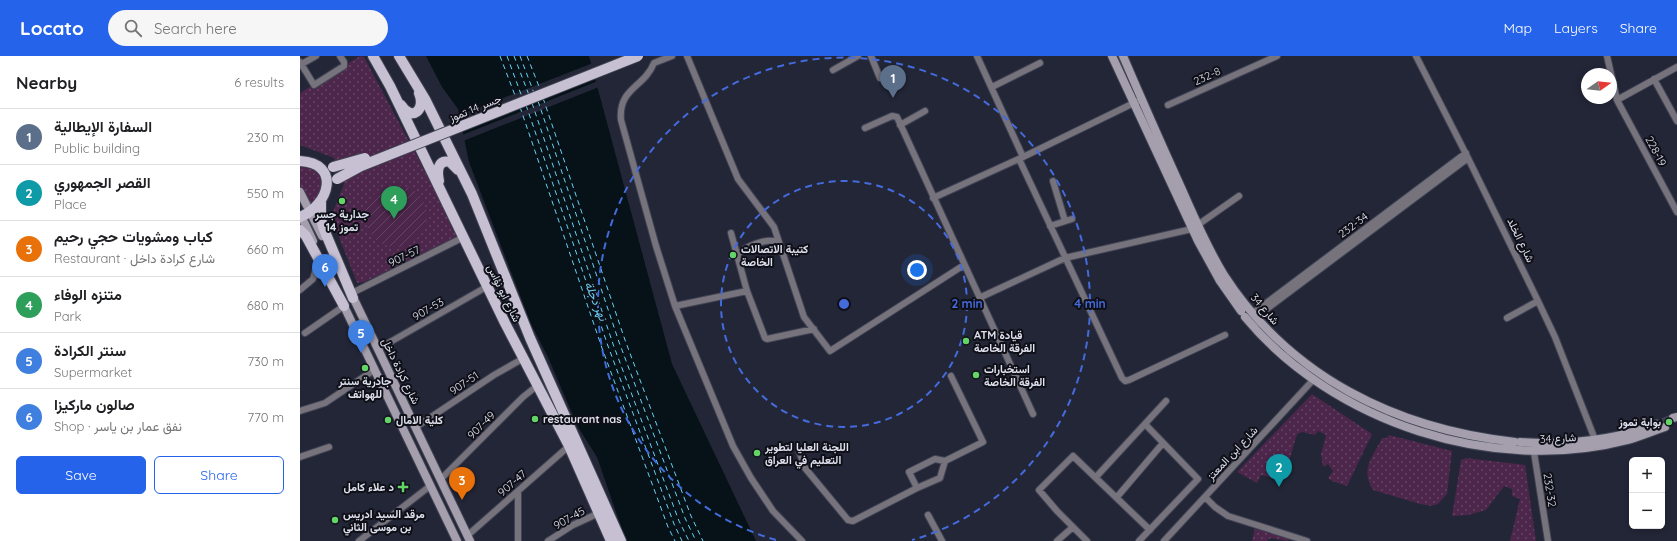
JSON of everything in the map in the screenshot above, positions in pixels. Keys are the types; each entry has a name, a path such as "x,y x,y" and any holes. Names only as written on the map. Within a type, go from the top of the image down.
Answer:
{"main road":[{"name":"شارع ابو نؤاس","path":"374,56 569,446 611,541"},
{"name":"جسر 14 تموز","path":"302,160 318,166 333,167 359,161 624,56"},
{"name":"جسر 14 تموز","path":"321,202 326,191 344,174 638,56"},
{"name":"شارع 34","path":"1112,56 1133,103 1195,227 1224,274 1255,315 1277,338 1309,366 1334,384 1376,406 1442,429 1478,437 1517,442 1533,447"},
{"name":"شارع 34","path":"1123,56 1212,267 1243,314 1275,348 1314,379 1362,407 1409,427 1473,444 1504,448 1596,442"},
{"name":"شارع ابو نؤاس","path":"400,58 426,99 472,194 530,338 621,541"},
{"path":"390,86 403,108 413,114 420,110 421,98 400,58"},
{"path":"451,210 440,184 438,175 440,164 446,161 455,165 472,194"},
{"path":"318,166 325,175 327,183 326,191"},
{"path":"300,192 307,206"},
{"path":"301,223 321,202"},
{"path":"321,202 321,218 323,227 352,295"},
{"name":"شارع كرادة داخل","path":"313,218 352,295 469,538"},
{"path":"301,223 306,236 344,306"},
{"path":"301,223 344,306 457,541"},
{"path":"1596,442 1628,440 1664,424"}],"street":[{"path":"316,56 301,64 314,85 344,66 344,62 340,56"},
{"path":"651,56 654,63 651,71 631,90 623,102 621,115 656,246 675,306 733,446 750,478 773,511 802,541"},
{"path":"654,63 672,56"},
{"path":"687,56 738,179 774,227 804,317 830,351 964,265"},
{"path":"833,70 858,56"},
{"path":"872,56 880,78"},
{"path":"977,56 992,87 1050,226 1122,378 1125,380 1225,335"},
{"name":"232-8","path":"1168,105 1277,56"},
{"name":"شارع الخلد","path":"1416,56 1467,156 1555,337 1596,442"},
{"name":"228-19","path":"1607,56 1610,68"},
{"path":"992,87 1040,63"},
{"path":"1617,100 1677,67"},
{"path":"1654,79 1677,121"},
{"path":"933,198 1021,158 1142,99"},
{"name":"228-19","path":"1617,100 1677,212"},
{"path":"900,125 925,111"},
{"path":"865,128 892,116 897,117 1033,414"},
{"name":"232-34","path":"1255,315 1467,156"},
{"path":"1053,181 1064,221"},
{"path":"979,298 1065,258 1195,227 1239,196"},
{"path":"1050,226 1072,219"},
{"path":"731,233 747,292 765,338 768,339 814,329"},
{"name":"907-57","path":"352,295 464,237"},
{"path":"737,255 743,249 770,240 779,243"},
{"path":"300,290 313,279 317,265 320,262"},
{"name":"907-53","path":"378,349 488,286"},
{"path":"675,306 747,292"},
{"path":"1507,318 1538,301"},
{"path":"305,334 344,306"},
{"name":"907-51","path":"416,427 494,375 524,358"},
{"path":"300,411 325,403 374,370"},
{"path":"917,488 909,472 935,459 945,461 983,442 951,376"},
{"name":"شارع ابن المعتز","path":"1164,541 1314,379"},
{"name":"907-49","path":"440,480 538,385"},
{"path":"1096,477 1166,401"},
{"path":"1143,540 1150,530 1198,479 1145,424"},
{"path":"1116,497 1163,443"},
{"name":"907-47","path":"469,538 569,446"},
{"path":"300,457 329,447"},
{"name":"232-32","path":"1533,447 1548,541"},
{"path":"798,451 805,468 848,520 856,521 917,488 940,478 945,461"},
{"path":"1087,541 1057,511 1039,490 1073,456 1150,530"},
{"path":"359,541 430,486"},
{"path":"518,493 518,541"},
{"path":"1206,497 1228,516 1308,541"},
{"name":"907-45","path":"548,541 573,525 599,513"},
{"path":"928,515 942,541"},
{"path":"1057,541 1073,527"}],"shaded area":[{"path":"360,56 364,57 460,237 364,282 357,283 331,217 344,184 334,158 300,145 300,93"},
{"path":"300,164 317,171 322,181 323,187 310,207 300,188"},
{"path":"396,185 408,187 418,194 425,204 427,216 425,228 418,238 408,245 396,247 384,245 374,238 367,228 365,216 367,204 374,194 384,187"},
{"path":"1312,394 1372,434 1347,486 1332,481 1328,478 1333,471 1328,464 1323,467 1321,454 1326,435 1318,431 1315,435 1302,432 1297,434 1285,475 1279,473 1277,477 1273,478 1261,475 1257,483 1237,472"},
{"path":"1389,435 1452,451 1447,494 1438,504 1431,506 1420,504 1373,490 1369,482 1367,469 1382,438 1387,438"},
{"path":"1466,458 1525,465 1536,541 1510,541 1520,499 1512,496 1512,489 1504,486 1486,510 1468,515 1452,516 1461,460"},
{"path":"1255,528 1292,539 1287,541 1271,538 1266,541 1252,541"}],"water":[{"name":"نهر دجلة","path":"426,56 589,56 672,364 756,541 626,541 597,457 578,427 548,357 531,324 469,162 458,109 442,87"}],"pier":[{"path":"593,63 597,77 461,131 457,116"},
{"path":"598,81 599,87 463,141 462,135"}],"ferry route":[{"path":"500,56 516,98"},
{"path":"507,56 522,97"},
{"path":"514,56 529,95"},
{"path":"520,56 534,93"},
{"path":"527,56 540,89"},
{"path":"543,98 625,340 691,516 703,541"},
{"path":"538,101 619,342 685,518 696,541"},
{"path":"532,103 613,344 679,521 689,541"},
{"path":"526,105 608,346 674,524 682,541"},
{"path":"520,107 602,348 668,527 675,541"}],"tunnel":[{"path":"1663,422 1673,418"}],"place":[{"name":"السفارة الإيطالية","path":"893,98"},
{"name":"جدارية جسر 14 تموز","path":"342,201"},
{"name":"متنزه الوفاء","path":"394,219"},
{"name":"كتيبة الاتصالات الخاصة","path":"733,255"},
{"name":"صالون ماركيزا","path":"325,287"},
{"name":"ATM قيادة الفرقة الخاصة","path":"966,341"},
{"name":"سنتر الكرادة","path":"361,353"},
{"name":"جادرية سنتر للهواتف","path":"365,368"},
{"name":"استخبارات الفرقة الخاصة","path":"976,375"},
{"name":"restaurant nas","path":"535,419"},
{"name":"كلية الامال","path":"388,420"},
{"name":"بوابة تموز","path":"1669,422"},
{"name":"اللجنة العليا لتطوير التعليم في العراق","path":"757,453"},
{"name":"د علاء كامل","path":"403,487"},
{"name":"القصر الجمهوري","path":"1279,487"},
{"name":"كباب ومشويات حجي رحيم","path":"462,500"},
{"name":"مرقد السيد ادريس بن موسى الثاني","path":"335,520"}]}
